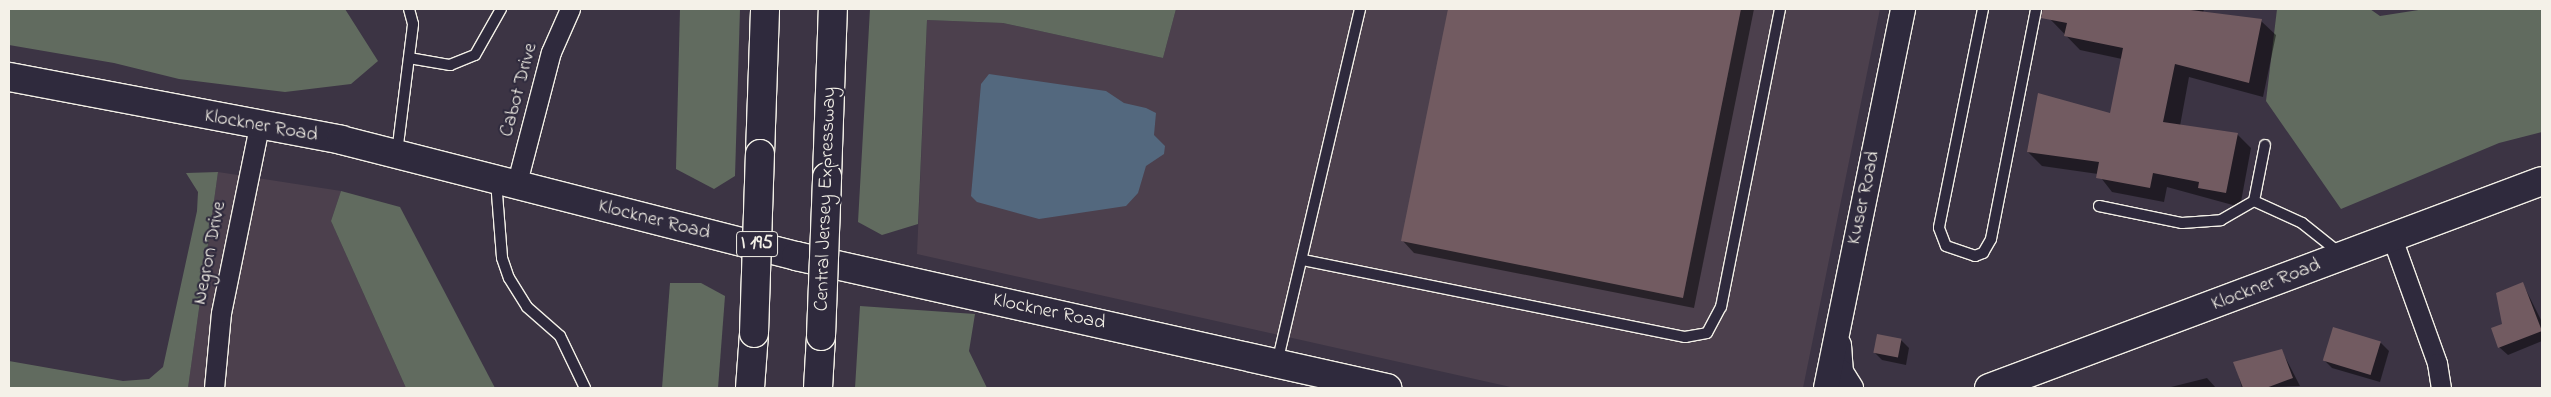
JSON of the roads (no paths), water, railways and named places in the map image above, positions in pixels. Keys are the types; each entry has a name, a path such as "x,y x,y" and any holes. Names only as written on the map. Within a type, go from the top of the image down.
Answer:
{"main road":[{"name":"I 195","path":"750,388 754,333 765,9"},
{"name":"Central Jersey Expressway","path":"818,388 833,9"},
{"name":"Klockner Road","path":"9,76 397,154 796,256 1387,388"},
{"name":"Klockner Road","path":"1989,388 2542,181"}],"street":[{"name":"Cabot Drive","path":"506,183 551,52 570,9"},
{"name":"Kuser Road","path":"1826,388 1903,9"},
{"name":"Negron Drive","path":"214,388 221,313 259,127"},
{"path":"2392,238 2437,363 2441,388"},
{"path":"1838,327 1841,372 1851,388"}],"lane":[{"path":"397,154 413,24 409,9"},
{"path":"409,58 450,65 475,55 500,9"},
{"path":"1277,363 1303,260 1360,9"},
{"path":"1303,260 1684,337 1707,333 1721,307 1780,9"},
{"path":"1983,9 1939,228 1946,246 1975,256 1983,253 1991,239 2034,9"},
{"path":"2099,206 2203,223 2242,212 2254,201 2265,145"},
{"path":"506,183 502,258 508,278 527,307 560,336 585,388"},
{"path":"2254,201 2302,223 2343,256"}],"water":[{"path":"989,74 1106,91 1124,103 1146,108 1156,113 1154,135 1165,146 1164,154 1146,166 1138,193 1126,206 1039,219 977,202 971,196 981,84"}]}
